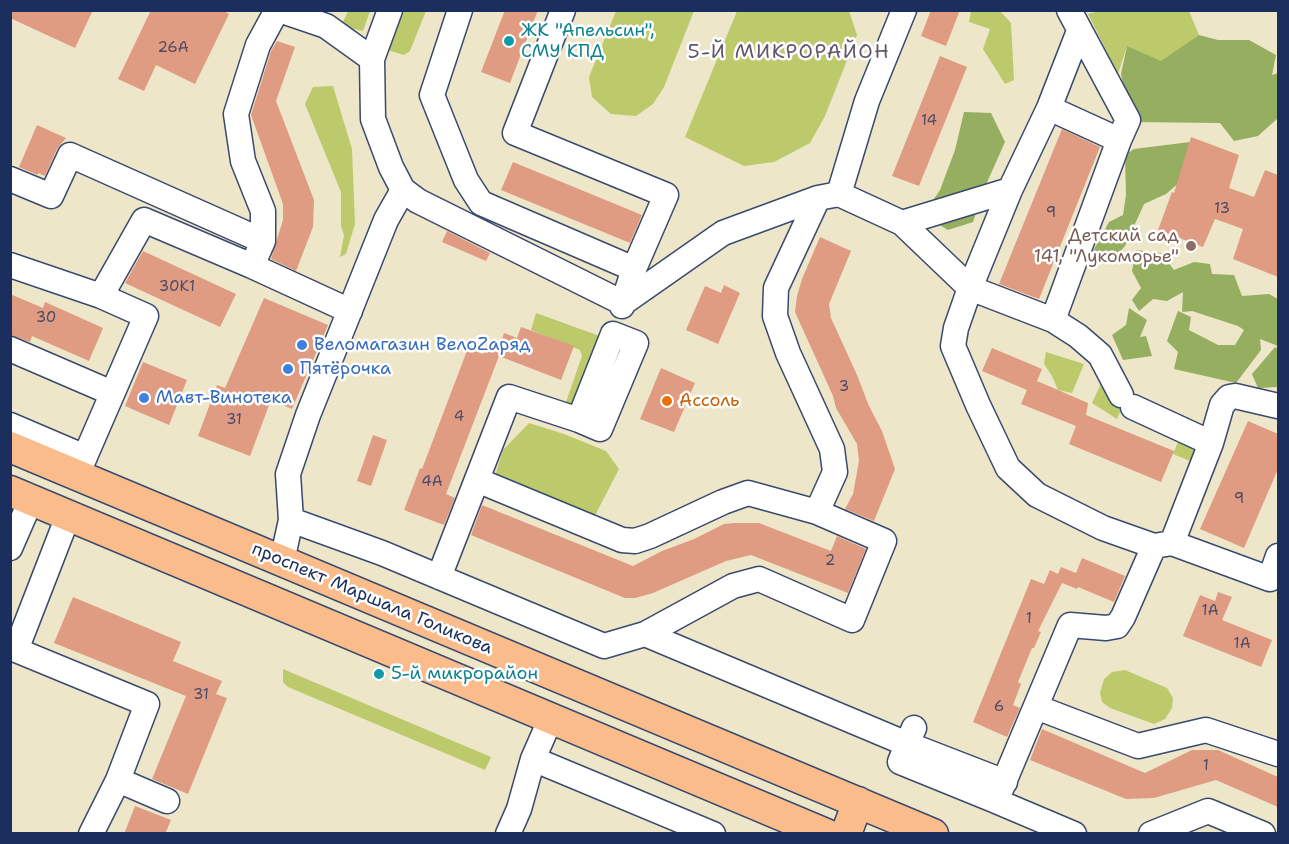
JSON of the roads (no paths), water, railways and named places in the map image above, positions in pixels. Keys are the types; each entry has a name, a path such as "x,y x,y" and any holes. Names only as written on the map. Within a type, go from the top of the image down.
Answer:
{"main road":[{"name":"проспект Маршала Голикова","path":"10,447 81,466 282,561 933,834"},
{"path":"21,496 826,834"},
{"path":"846,834 858,802"}],"lane":[{"path":"252,266 263,241 263,211 243,161 236,114 258,45 278,10 326,26 372,59"},
{"path":"390,10 372,59 373,119 391,168 403,190 418,201 623,303"},
{"path":"460,10 432,95 466,180 481,203 634,269"},
{"path":"440,577 509,397 579,420 613,334 634,269 666,195 515,133 563,10"},
{"path":"817,512 835,472 832,449 788,353 775,316 777,288 829,196 904,10"},
{"path":"1074,21 1049,108 1010,190 970,288 956,328 953,346 973,395 1008,468 1037,495 1103,528 1274,581 1278,556"},
{"path":"1053,320 1128,120 1074,21"},
{"path":"1049,108 1119,140"},
{"path":"10,179 51,196 70,155 263,241"},
{"path":"282,561 291,520 288,474 308,415 386,220 403,190"},
{"path":"902,223 1010,190"},
{"path":"623,303 723,233 829,196 902,223 970,288 1053,320 1078,336 1100,355 1127,401 1211,443"},
{"path":"101,296 144,220 350,311"},
{"path":"10,265 101,296 146,316 81,466 10,425"},
{"path":"10,349 112,393"},
{"path":"1000,791 1070,625 1106,628 1117,626 1163,545 1211,443 1222,405 1235,396 1278,406"},
{"path":"291,520 377,551 604,646 645,634 733,585 759,579 852,620 884,541 817,512 748,493 723,502 651,536 635,541 622,540 477,480"},
{"path":"10,548 21,496"},
{"path":"68,516 13,657 147,704 118,780 91,834"},
{"path":"645,634 910,736 1074,834"},
{"path":"1036,707 1138,746 1206,730 1278,754"},
{"path":"508,834 519,809 533,759 551,718"},
{"path":"533,759 713,834"},
{"path":"118,780 167,801"},
{"path":"1150,834 1208,812 1263,834"}],"place":[{"name":"ЖК \"Апельсин\", СМУ КПД","path":"509,41"},
{"name":"Детский сад 141, \"Лукоморье\"","path":"1191,246"},
{"name":"Веломагазин ВелоZаряд","path":"302,345"},
{"name":"Пятёрочка","path":"288,369"},
{"name":"Мавт-Винотека","path":"144,398"},
{"name":"Ассоль","path":"667,401"},
{"name":"5-й микрорайон","path":"379,674"}],"district":[{"name":"5-Й МИКРОРАЙОН","path":"789,53"}]}
